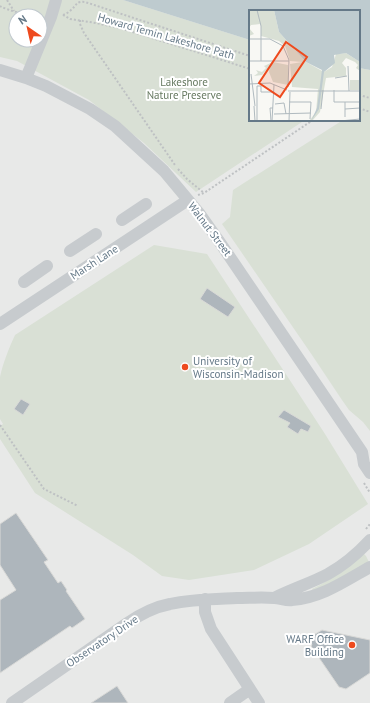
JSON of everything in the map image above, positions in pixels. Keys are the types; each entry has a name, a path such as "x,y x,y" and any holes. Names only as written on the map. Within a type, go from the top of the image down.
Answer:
{"street":[{"path":"29,82 56,0"},
{"name":"Walnut Street","path":"0,70 29,82 46,86 90,109 115,126 164,171 222,244 366,454 364,464 370,474"},
{"path":"81,104 93,123"},
{"name":"Marsh Lane","path":"0,324 188,200"},
{"path":"122,220 146,204"},
{"path":"70,251 96,234"},
{"path":"24,282 47,266"},
{"name":"Observatory Drive","path":"274,598 330,573 346,563 370,540"},
{"name":"Observatory Drive","path":"12,703 141,614 169,604 205,599 274,598 291,600 313,596 337,586 370,567"},
{"path":"205,599 205,612 211,629 259,703"},
{"path":"230,703 250,689"}],"path":[{"name":"Howard Temin Lakeshore Path","path":"249,56 85,2 79,2 63,15 70,19 123,29 249,69"},
{"path":"80,20 84,33 169,157 187,179 204,192"},
{"path":"360,95 370,98"},
{"path":"360,108 370,112"},
{"path":"188,200 204,192 310,121"},
{"path":"0,425 44,489 78,506"}],"shaded area":[{"name":"University of Wisconsin-Madison","path":"0,0 123,0 249,40 249,121 360,121 360,68 370,70 370,703 0,703"},
{"path":"123,0 370,0 370,70 360,68 360,10 249,10 249,40"}],"green space":[{"name":"Lakeshore Nature Preserve","path":"0,0 123,0 249,40 249,121 303,121 196,192 144,143 89,100 17,61 0,57"},
{"path":"360,68 370,70 370,431 363,422 349,410 222,224 230,217 233,190 341,121 360,121"},
{"path":"154,245 207,254 325,434 368,504 309,544 254,570 189,580 162,576 133,555 35,493 0,439 0,426 3,424 0,419 0,377 6,356 15,335"},
{"path":"364,554 369,562 348,575 313,591 312,589 339,573"}],"building":[{"path":"207,288 235,307 228,317 200,299"},
{"path":"21,399 30,404 23,415 14,409"},
{"path":"284,410 311,426 308,432 301,429 298,434 287,427 290,423 278,417"},
{"path":"16,513 48,560 44,562 58,583 61,581 85,619 72,628 70,626 0,673 0,600 16,590 0,565 0,524"},
{"path":"322,630 370,640 370,673 346,689 339,687 311,646 312,636"},
{"path":"117,686 128,703 91,703"}],"place":[{"name":"University of Wisconsin-Madison","path":"185,367"},
{"name":"WARF Office Building","path":"352,645"}]}
